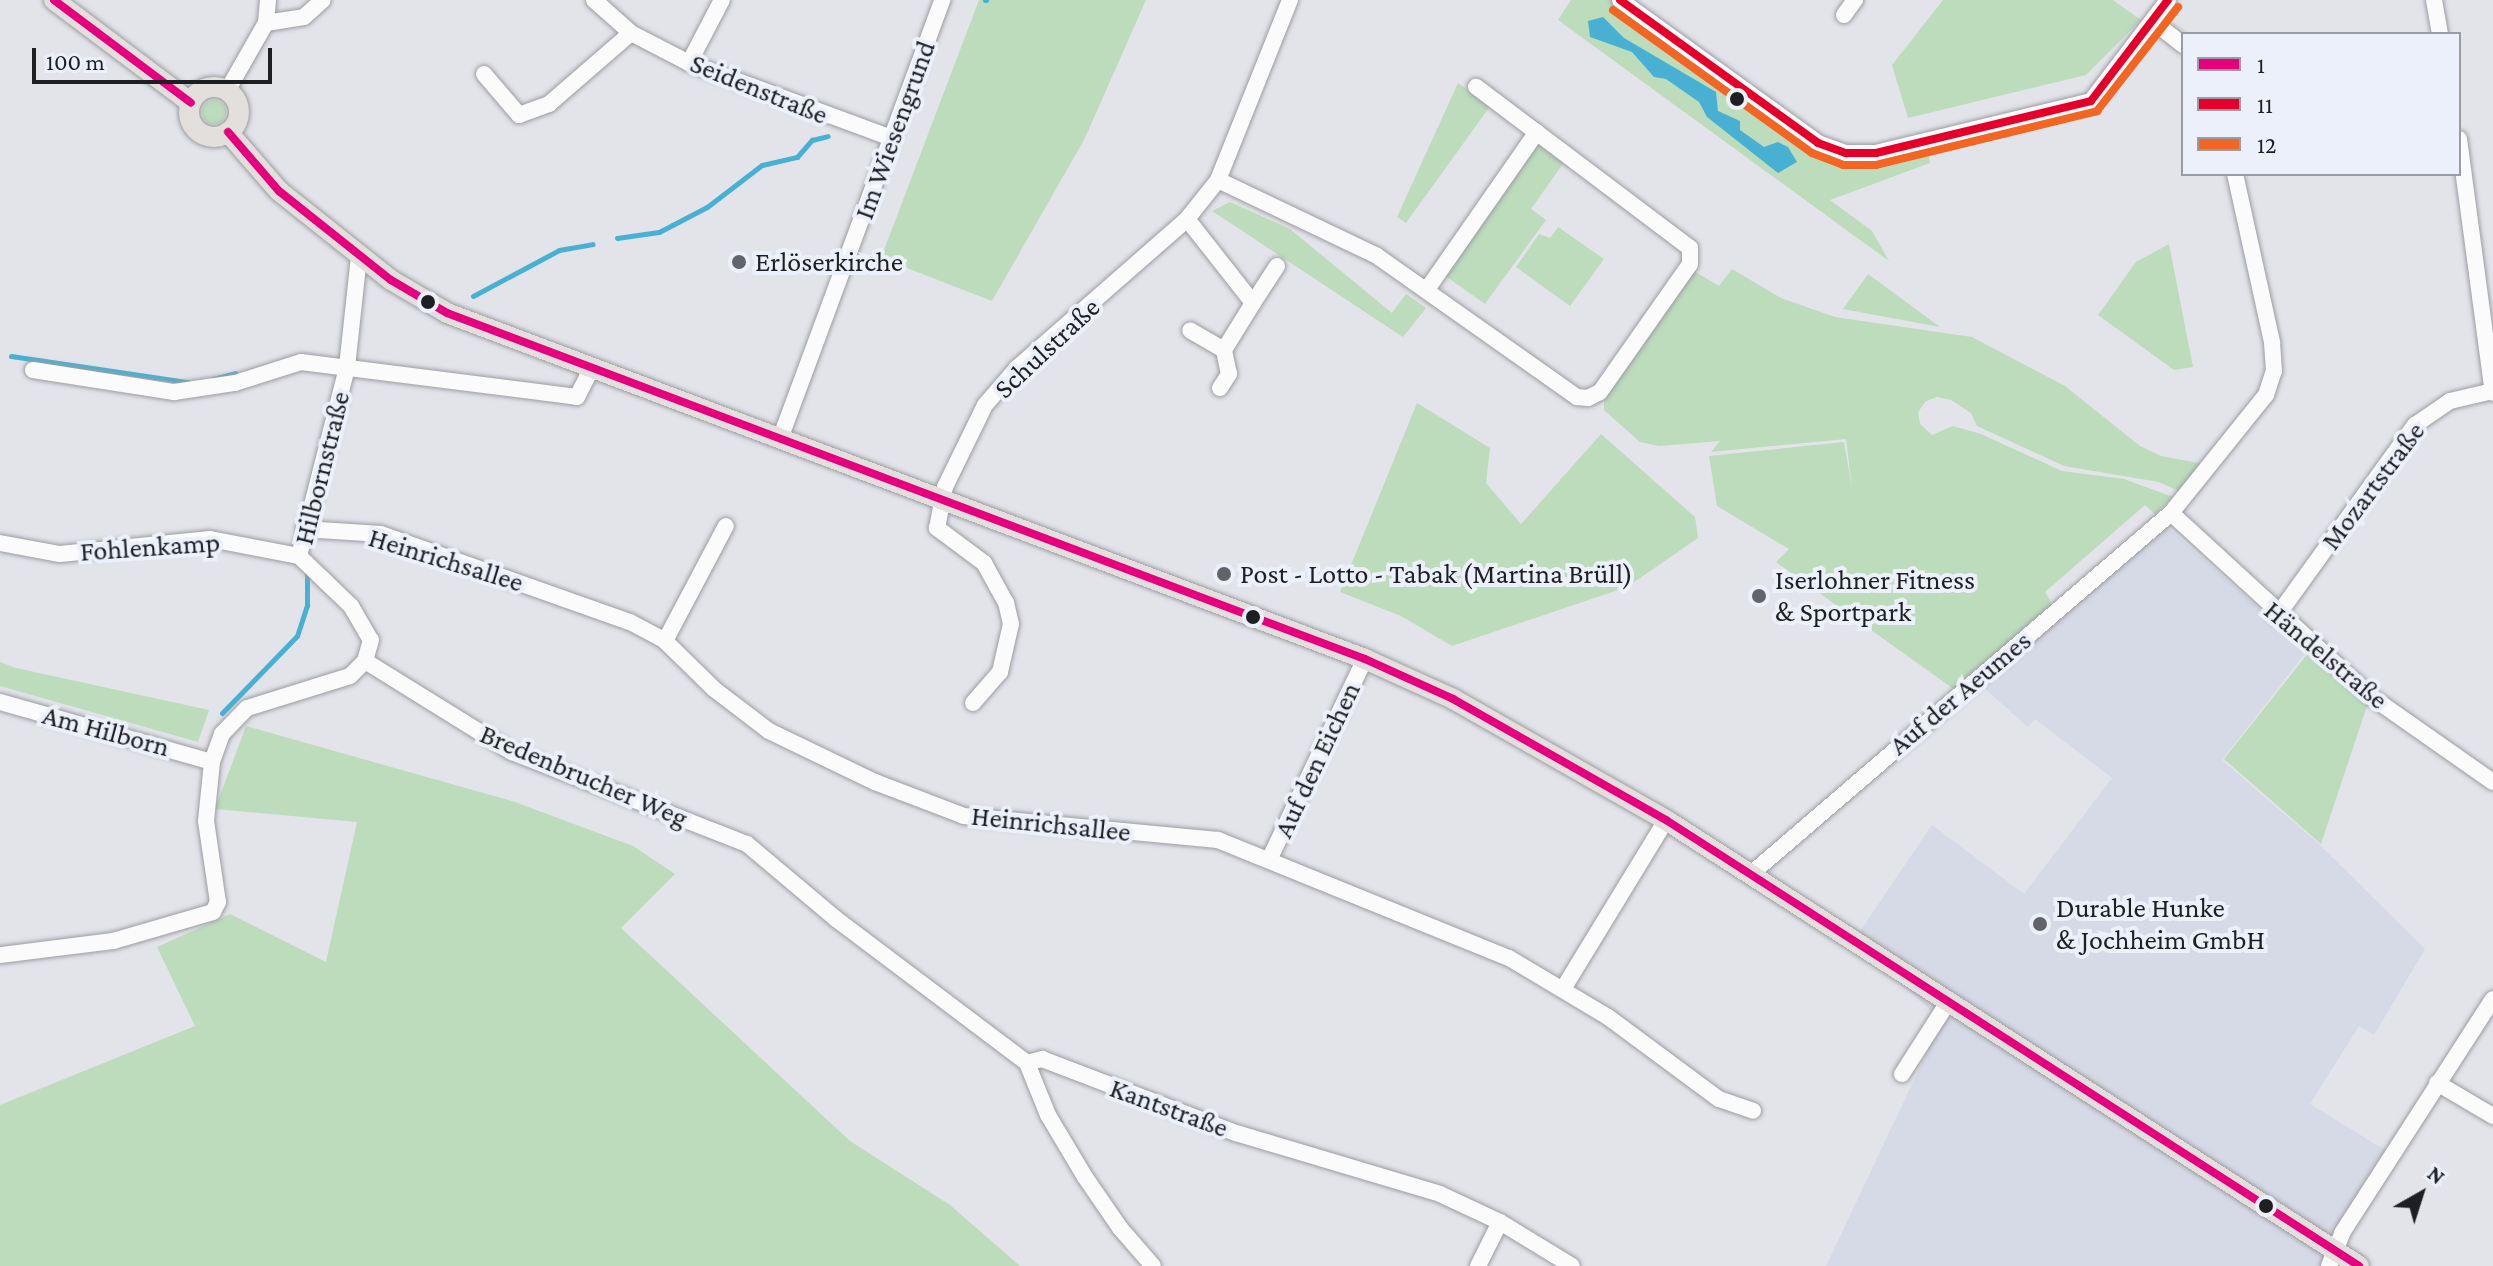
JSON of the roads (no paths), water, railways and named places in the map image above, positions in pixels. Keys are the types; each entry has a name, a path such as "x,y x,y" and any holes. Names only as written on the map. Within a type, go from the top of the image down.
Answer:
{"main road":[{"path":"54,0 191,103"},
{"path":"206,88 227,91 239,111 228,132 213,136 198,131 190,118 191,103 206,88"},
{"path":"228,132 279,191 359,256 447,313 1365,659 1477,712 1666,820 1947,1004 2042,1057 2331,1258 2359,1266"}],"street":[{"path":"227,91 266,23 268,0"},
{"path":"266,23 304,17 323,0"},
{"name":"Seidenstraße","path":"594,0 631,33 689,63 889,137"},
{"path":"689,63 722,0"},
{"name":"Im Wiesengrund","path":"780,439 942,0"},
{"name":"Schulstraße","path":"941,501 985,405 1017,368 1187,219 1218,180 1290,0"},
{"path":"1620,0 1818,143 1846,153 1908,148 2076,108 2106,87 2155,23 2168,0"},
{"path":"1844,15 1855,0"},
{"path":"2434,0 2440,32"},
{"path":"2155,23 2181,43"},
{"path":"484,74 519,115 549,104 631,33"},
{"path":"1218,180 1377,256 1428,288 1577,397 1588,398 1600,392 1690,264 1690,248 1476,87"},
{"path":"1428,288 1537,132"},
{"path":"2461,154 2493,392"},
{"name":"Auf der Aeumes","path":"1751,874 2171,513 2266,395 2274,371 2235,176"},
{"path":"1187,219 1253,303"},
{"name":"Hilbornstraße","path":"359,256 347,367 299,556 365,624 371,640 365,661"},
{"path":"1220,388 1229,374 1224,350 1277,266"},
{"path":"1190,330 1224,350"},
{"path":"33,370 174,392 235,383 301,362 577,397 592,368"},
{"name":"Mozartstraße","path":"2277,616 2415,425 2450,401 2493,392"},
{"path":"941,501 937,528 984,563 1001,590 1011,624 1000,672 973,703"},
{"name":"Händelstraße","path":"2171,513 2277,616 2373,698 2493,782"},
{"path":"665,641 726,526"},
{"name":"Heinrichsallee","path":"304,529 381,534 630,622 665,641 714,689 769,731 875,782 964,816 1218,840 1269,860 1509,958 1563,989 1719,1099 1753,1111"},
{"name":"Fohlenkamp","path":"0,543 60,554 210,539 299,556"},
{"name":"Auf den Eichen","path":"1269,860 1365,659"},
{"path":"0,955 113,941 213,912 218,902 206,821 212,762 222,734 239,712 335,682 365,661"},
{"name":"Bredenbrucher Weg","path":"365,661 512,752 747,844 804,888"},
{"name":"Am Hilborn","path":"0,702 212,762"},
{"path":"1563,989 1666,820"},
{"name":"Kantstraße","path":"804,888 836,919 1027,1063 1042,1059 1166,1109 1440,1194 1500,1222 1572,1266"},
{"path":"2331,1258 2437,1083 2493,999"},
{"path":"1902,1074 1947,1004"},
{"path":"1027,1063 1048,1115 1085,1177 1120,1228 1153,1266"},
{"path":"2437,1083 2493,1116"},
{"path":"1478,1266 1500,1222"}],"water":[{"path":"1603,17 1624,38 1716,92 1718,111 1740,121 1740,130 1764,147 1778,142 1788,147 1797,162 1778,173 1707,117 1699,102 1666,79 1654,77 1632,52 1590,37 1588,21"}],"waterway":[{"path":"617,238 659,232 707,207 762,165 797,157 812,140 828,136"},
{"path":"473,296 559,250 592,244"},
{"path":"11,356 188,382"},
{"path":"213,379 235,373"},
{"path":"222,713 297,636 307,605 307,573"}],"place":[{"name":"Erlöserkirche","path":"739,262"},
{"name":"Post - Lotto - Tabak (Martina Brüll)","path":"1224,574"},
{"name":"Iserlohner Fitness & Sportpark","path":"1759,596"},
{"name":"Durable Hunke & Jochheim GmbH","path":"2040,924"}]}
